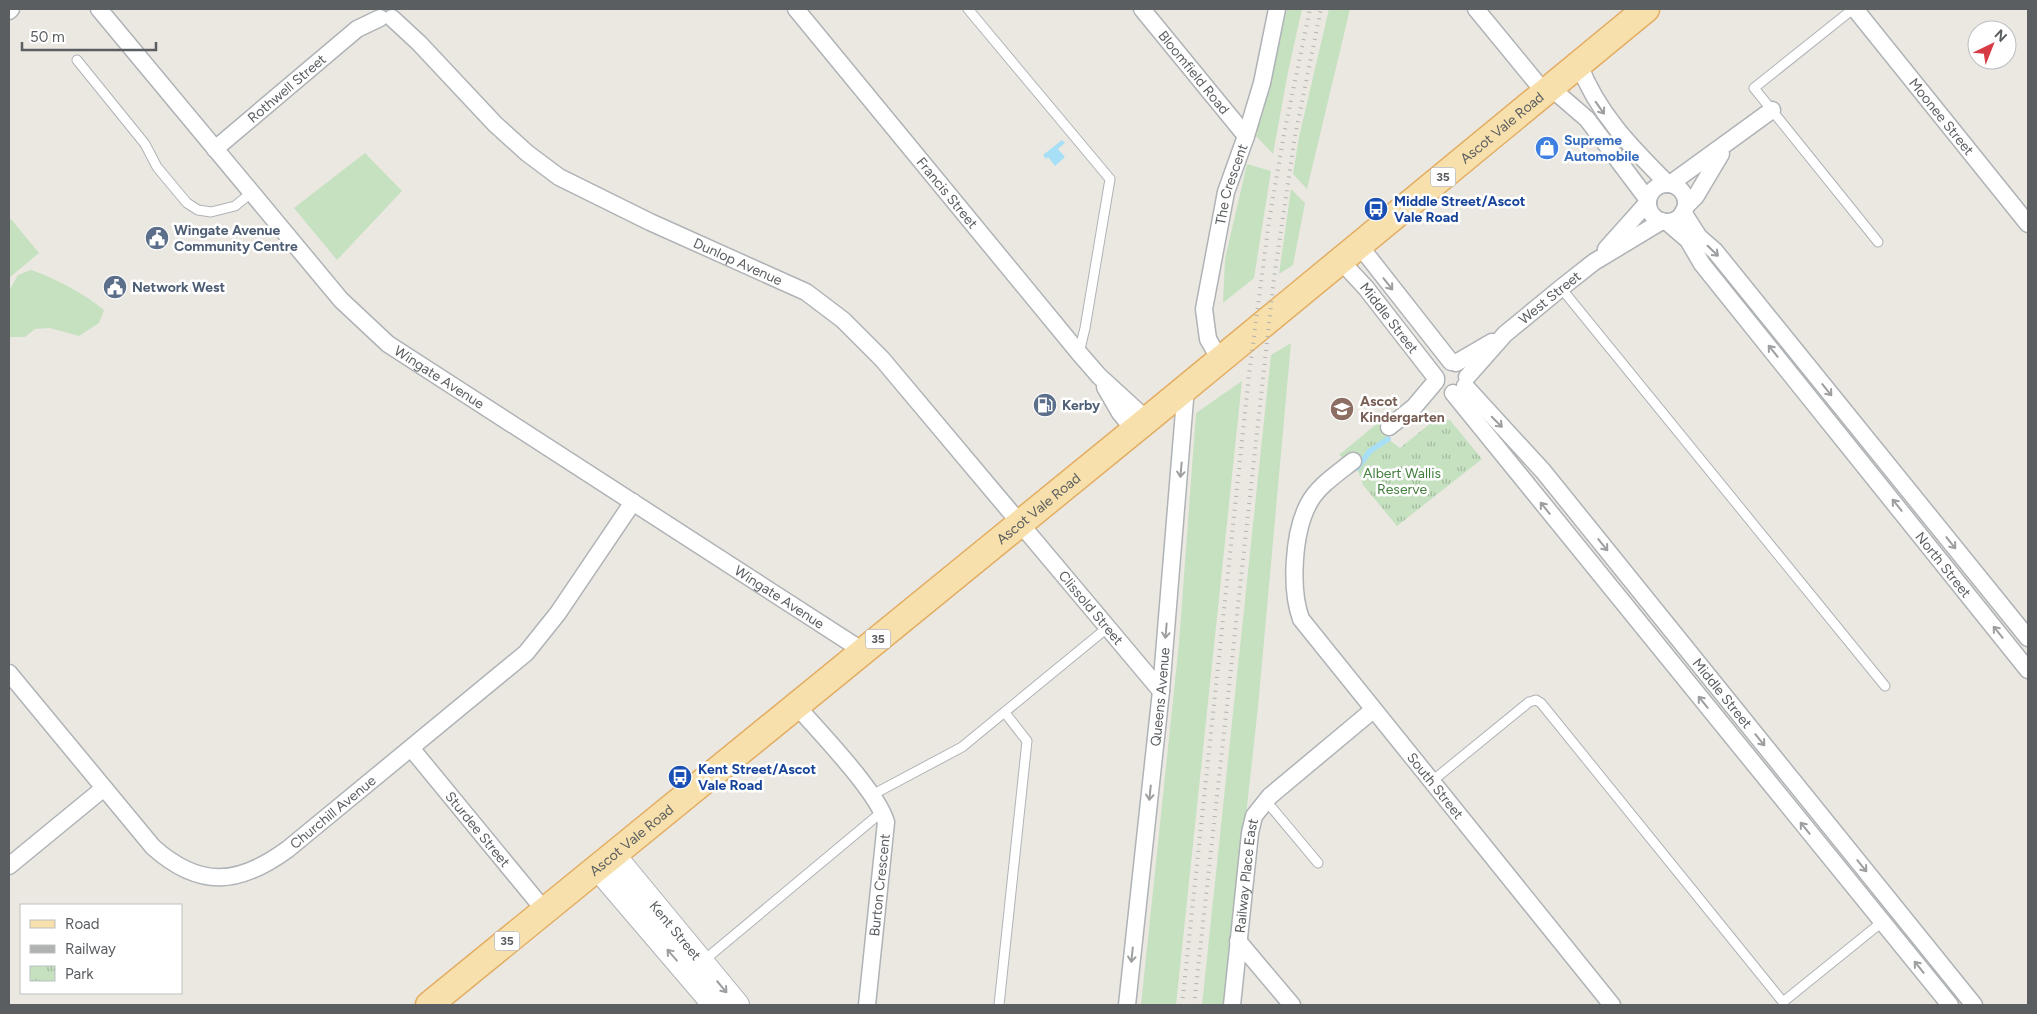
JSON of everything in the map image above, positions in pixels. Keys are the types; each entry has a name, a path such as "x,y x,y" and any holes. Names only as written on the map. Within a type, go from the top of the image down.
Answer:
{"main road":[{"name":"Ascot Vale Road","path":"429,1005 1220,360 1646,9"}],"street":[{"name":"Wingate Avenue","path":"98,9 341,300 388,344 863,651"},
{"name":"Francis Street","path":"796,9 1078,353 1140,425"},
{"name":"Bloomfield Road","path":"1142,9 1246,136"},
{"name":"The Crescent","path":"1220,360 1208,339 1204,309 1226,192 1262,84 1277,9"},
{"path":"1476,9 1548,90 1587,119 1648,201 1652,214 1664,222 1676,220 1696,196 1728,144"},
{"name":"Moonee Street","path":"1854,9 2028,224"},
{"name":"Rothwell Street","path":"215,149 357,29 386,12"},
{"name":"Dunlop Avenue","path":"386,12 419,43 494,124 527,153 559,177 650,222 769,274 826,305 865,340 1019,524"},
{"path":"1579,64 1598,106 1643,159 1669,184 1681,190 1686,200 1685,209"},
{"path":"1648,201 1653,190 1669,184 1728,144 1772,110"},
{"name":"West Street","path":"1594,262 1648,201"},
{"name":"North Street","path":"1685,209 1699,237 1715,251 2028,638"},
{"name":"West Street","path":"1389,427 1414,407 1450,384 1505,334 1594,262 1664,222"},
{"name":"North Street","path":"1664,222 1688,240 1702,264 2028,670"},
{"name":"Middle Street","path":"1350,253 1402,318 1496,448 1950,1005"},
{"name":"Middle Street","path":"1350,253 1402,318 1453,362 1463,368 1450,384"},
{"name":"West Street","path":"1450,384 1442,365 1453,362 1505,334"},
{"path":"1794,377 1808,366"},
{"name":"Middle Street","path":"1450,384 1543,472 1974,1005"},
{"name":"Queens Avenue","path":"1127,1005 1161,691 1186,387"},
{"path":"1860,460 1874,448"},
{"name":"South Street","path":"1353,461 1328,482 1309,503 1300,527 1294,591 1301,619 1430,782 1612,1005"},
{"name":"Churchill Avenue","path":"9,672 153,847 169,861 186,871 223,878 241,875 271,861 506,670 540,637 633,502"},
{"name":"Clissold Street","path":"1019,524 1161,691"},
{"name":"Burton Crescent","path":"796,705 872,795 883,811 886,833 867,1005"},
{"name":"Railway Place East","path":"1232,1005 1254,816 1270,796 1372,710"},
{"name":"Sturdee Street","path":"411,748 545,910"},
{"path":"9,866 104,788"},
{"name":"Kent Street","path":"606,862 695,968 737,1005"},
{"path":"1238,941 1292,1005"},
{"name":"Kent Street","path":"695,968 715,1005"}],"lane":[{"path":"968,9 1110,179 1085,328 1078,353"},
{"path":"1854,9 1754,88 1878,242"},
{"path":"77,60 145,144 156,167 187,203 198,210 211,212 235,206 251,193"},
{"path":"1561,288 1885,686"},
{"path":"1623,604 1640,591"},
{"path":"872,795 962,747 1006,714 1107,628"},
{"path":"1430,782 1529,702 1536,700 1541,703 1783,1002 1882,922"},
{"path":"999,1005 1027,741 1006,714"},
{"path":"1272,808 1318,864"},
{"path":"695,968 883,811"},
{"path":"1862,898 1877,886"}],"green space":[{"path":"1287,9 1302,9 1273,154 1256,136"},
{"path":"1329,9 1350,9 1307,189 1293,174 1299,137"},
{"path":"365,153 402,191 337,260 294,208"},
{"path":"1247,164 1271,171 1254,278 1223,303 1225,259"},
{"path":"1291,189 1305,203 1293,265 1279,274"},
{"path":"11,219 39,253 9,278 9,221"},
{"path":"31,270 69,287 104,310 99,323 79,336 50,328 35,329 25,337 10,337 9,291 18,275"},
{"path":"1291,343 1258,707 1225,1005 1202,1005 1271,355"},
{"path":"1242,381 1176,1005 1141,1005 1179,643 1196,413"},
{"name":"Albert Wallis Reserve","path":"1437,418 1450,420 1482,459 1397,526 1363,485 1357,468 1339,455 1380,421 1388,439 1400,448"}],"water":[{"path":"1062,140 1065,143 1058,149 1065,157 1055,166 1048,157 1046,159 1043,155"}],"waterway":[{"path":"1357,468 1370,451 1388,439"}],"railway":[{"path":"1182,1005 1249,375 1269,221 1284,134 1310,9"},
{"path":"1194,1005 1274,278 1295,136 1321,9"}],"place":[{"name":"Supreme Automobile","path":"1547,148"},
{"name":"Middle Street/Ascot Vale Road","path":"1376,209"},
{"name":"Wingate Avenue Community Centre","path":"157,238"},
{"name":"Network West","path":"115,287"},
{"name":"Kerby","path":"1045,405"},
{"name":"Ascot Kindergarten","path":"1342,409"},
{"name":"Kent Street/Ascot Vale Road","path":"680,777"}]}
